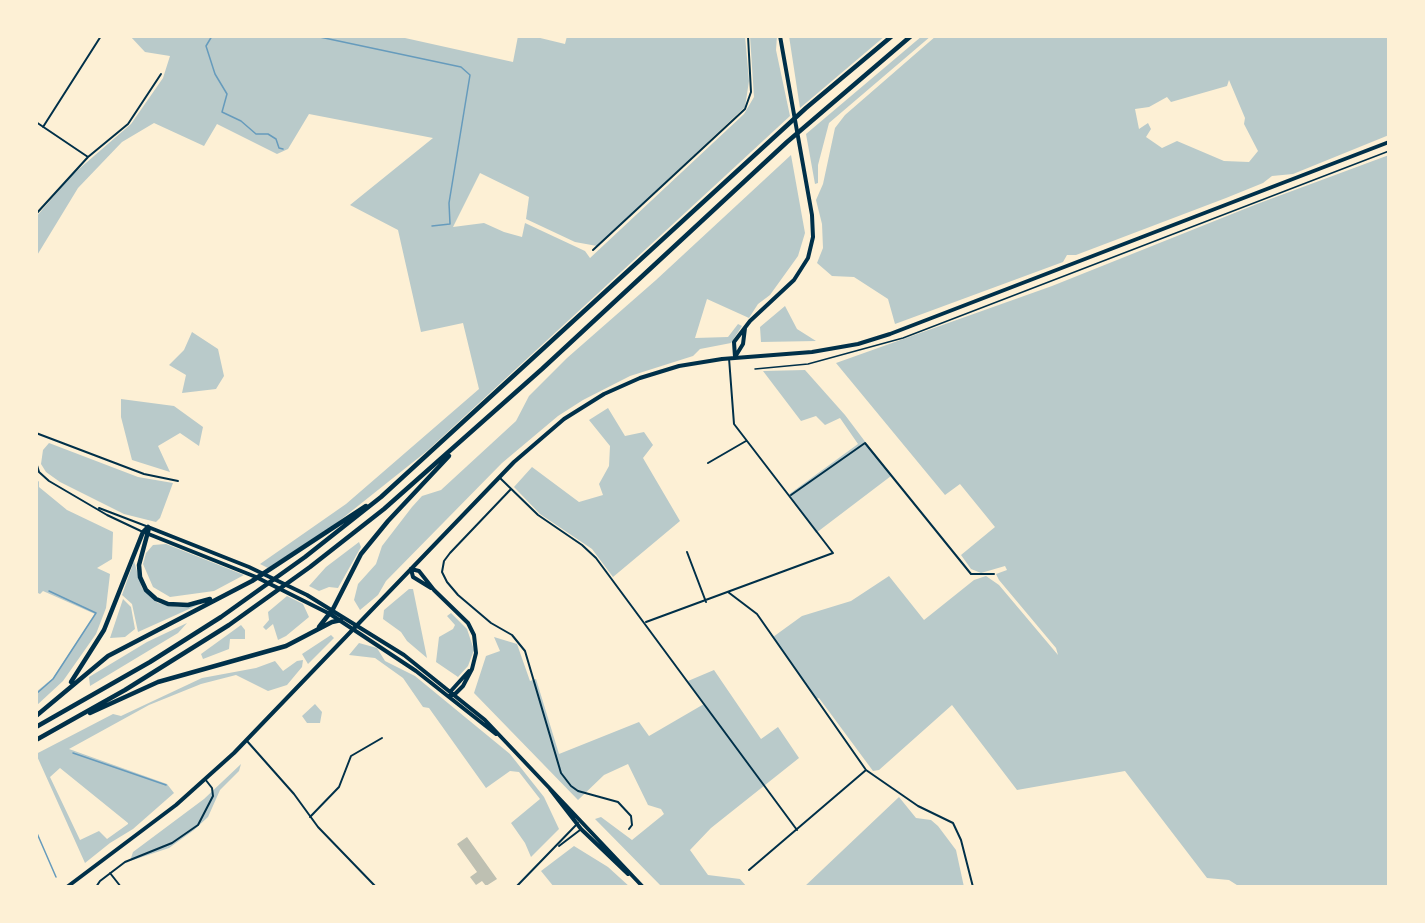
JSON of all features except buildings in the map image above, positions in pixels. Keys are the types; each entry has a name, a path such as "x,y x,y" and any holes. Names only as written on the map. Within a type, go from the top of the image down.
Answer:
{"highway":[{"path":"36,727 122,679 221,617 305,557 381,497 806,108 892,36"},
{"path":"36,740 156,672 266,600 384,509 467,437 787,142 911,36"},
{"path":"316,630 332,612 350,574 372,540 467,437"},
{"path":"36,716 93,667 124,646 278,566 381,497"},
{"path":"148,527 138,565 143,585 151,596 162,602 180,606 227,594"},
{"path":"61,693 87,660 104,630 146,533"},
{"path":"55,730 158,682 286,646 341,620"}],"main road":[{"path":"735,357 733,345 745,328 794,280 808,258 813,237 812,215 780,36"},
{"path":"67,887 168,812 247,741 498,476 547,433 604,394 640,378 680,366 735,357 813,352 858,344 890,334 1389,142"},
{"path":"735,357 742,344 745,328"},
{"path":"148,527 249,567 307,595 404,655 455,694 508,743 643,887"},
{"path":"146,533 243,572 332,612 449,696 508,743"},
{"path":"411,569 413,577 434,590 472,630 476,653 472,669 455,694 449,696"},
{"path":"449,696 450,690 472,669"},
{"path":"544,781 581,829 643,887"}],"street":[{"path":"43,127 101,36"},
{"path":"593,250 745,109 751,92 747,36"},
{"path":"36,214 88,157 128,124 161,74"},
{"path":"36,122 88,157"},
{"path":"646,622 706,602 833,553 791,495 734,424 729,358"},
{"path":"36,433 131,470 178,481"},
{"path":"36,438 36,456"},
{"path":"708,463 746,441"},
{"path":"791,495 865,442 971,574 994,574"},
{"path":"36,462 39,472 49,481 146,533"},
{"path":"498,476 538,515 592,553 646,622 694,693 797,830"},
{"path":"511,489 450,553 444,561 442,572 458,595 491,623 512,635 525,651 561,773 578,791 618,802 631,816 632,825 629,829"},
{"path":"96,507 148,527"},
{"path":"687,552 706,602"},
{"path":"728,592 757,614 866,770 918,806 953,823 961,840 973,887"},
{"path":"310,817 339,787 351,756 382,738"},
{"path":"247,741 310,817 376,887"},
{"path":"749,870 866,770"},
{"path":"96,887 110,873 145,852 171,843 198,825 213,796 212,788 205,779"},
{"path":"516,887 556,848 581,829 583,822 576,823 556,848"},
{"path":"110,873 121,887"}],"path":[{"path":"755,369 808,364 903,338 1389,150"}],"shaded area":[{"path":"130,36 396,36 513,62 518,36 532,36 565,44 567,36 745,36 749,81 745,107 597,246 575,242 526,219 529,197 480,173 453,227 484,223 522,237 525,223 585,251 590,258 744,114 754,97 750,36 777,36 776,50 790,116 427,451 334,525 268,568 260,564 346,504 479,389 463,323 421,332 398,230 350,205 433,138 309,114 288,149 277,154 217,124 204,146 154,123 122,142 78,188 36,257 36,217 72,175 131,124 163,78 170,56 145,52"},
{"path":"789,36 885,36 800,108"},
{"path":"922,36 931,36 829,123 818,165 818,183 815,184 806,134"},
{"path":"936,36 1389,36 1389,135 1293,174 1272,176 1263,183 1226,198 1076,255 1067,255 1063,262 895,324 888,299 854,277 832,276 817,263 823,248 822,224 816,200 823,184 835,128 845,115","holes":["1229,80 1245,118 1244,124 1258,151 1249,162 1224,161 1177,141 1162,148 1146,137 1151,129 1148,123 1139,129 1135,109 1149,107 1167,97 1171,102 1227,86"]},
{"path":"791,155 805,233 798,256 770,295 758,304 749,318 707,299 695,338 728,337 738,324 742,326 731,343 700,349 693,356 630,376 583,400 558,416 502,463 386,581 378,595 360,610 354,600 358,584 376,564 382,546 422,496 441,490 516,421 529,396 567,358 656,280"},
{"path":"1389,155 1389,887 1240,887 1229,880 1207,878 1125,771 1017,790 952,705 879,770 873,771 819,698 816,699 773,637 802,616 851,601 889,576 924,620 974,580 986,576 999,585 1058,655 1056,648 999,580 996,574 1007,570 1005,566 981,573 971,569 961,555 995,527 960,484 945,495 836,363 1052,286 1257,204"},
{"path":"785,306 797,329 816,341 761,342 760,327"},
{"path":"192,332 218,349 224,376 216,389 182,393 186,375 169,365 184,350"},
{"path":"805,370 845,415 891,476 816,533 788,495 858,444 840,418 825,425 816,416 801,421 763,371"},
{"path":"121,399 174,406 203,427 199,446 180,433 158,446 170,472 132,460 121,417"},
{"path":"608,408 625,436 644,432 653,445 643,458 680,521 613,577 592,549 540,514 514,487 532,467 579,502 603,495 599,484 609,466 610,446 589,420"},
{"path":"49,443 138,477 173,483 160,518 156,522 124,514 60,482 46,472 41,464 43,450"},
{"path":"39,481 39,487 67,510 113,532 112,559 97,568 110,574 106,608 96,634 63,681 36,706 36,692 53,678 95,614 43,591 40,594 36,592 36,483"},
{"path":"359,542 361,547 338,588 329,587 319,591 309,586 326,567"},
{"path":"166,544 244,575 214,591 170,597 153,587 143,564 146,553 153,545"},
{"path":"134,561 142,588 158,603 178,607 198,605 138,632 132,604 122,595"},
{"path":"409,589 413,589 427,658 407,641 401,632 383,619 384,610"},
{"path":"287,596 303,604 309,617 278,640 273,624 266,630 263,627 269,620 268,612"},
{"path":"123,599 131,607 135,629 125,637 110,638"},
{"path":"451,613 467,629 474,650 468,666 458,677 436,662 439,637 453,629 455,625 447,616"},
{"path":"187,623 178,633 90,686 89,677 147,642"},
{"path":"241,625 245,630 245,639 230,639 229,649 203,659 201,654"},
{"path":"331,635 334,638 308,664 302,654"},
{"path":"494,637 517,644 530,681 536,679 559,754 639,722 649,736 704,704 688,681 714,670 761,739 778,727 799,758 711,828 690,850 708,875 740,879 747,887 662,887 595,819 601,817 632,840 664,814 661,809 648,805 628,764 604,775 578,800 474,693 486,656 500,651"},
{"path":"359,643 377,648 385,661 415,676 510,754 544,797 559,829 531,857 525,843 511,823 540,799 519,772 510,771 486,788 429,708 423,707 403,678 375,658 349,655"},
{"path":"303,660 302,667 287,685 268,691 236,675 201,684 149,705 69,749 167,784 174,793 133,829 110,843 85,863 36,754 113,714 121,716 202,678 256,668 275,661 283,671 297,661","holes":["60,768 128,823 107,839 99,831 80,840 50,777"]},
{"path":"315,704 322,712 320,723 307,723 302,716"},
{"path":"241,764 239,771 220,790 208,817 194,830 169,848 130,861 133,852 204,799"},
{"path":"899,797 916,818 931,820 938,826 956,850 964,887 804,887"},
{"path":"574,846 608,867 630,887 554,887 541,871"}],"waterway":[{"path":"212,36 206,46 215,74 227,94 222,112 241,121 256,134 268,134 276,139 279,148 283,149"},
{"path":"315,36 461,67 470,75 449,203 450,224 432,226"},
{"path":"36,694 53,679 96,613 49,591"},
{"path":"73,753 166,785"},
{"path":"36,831 56,877"}]}
